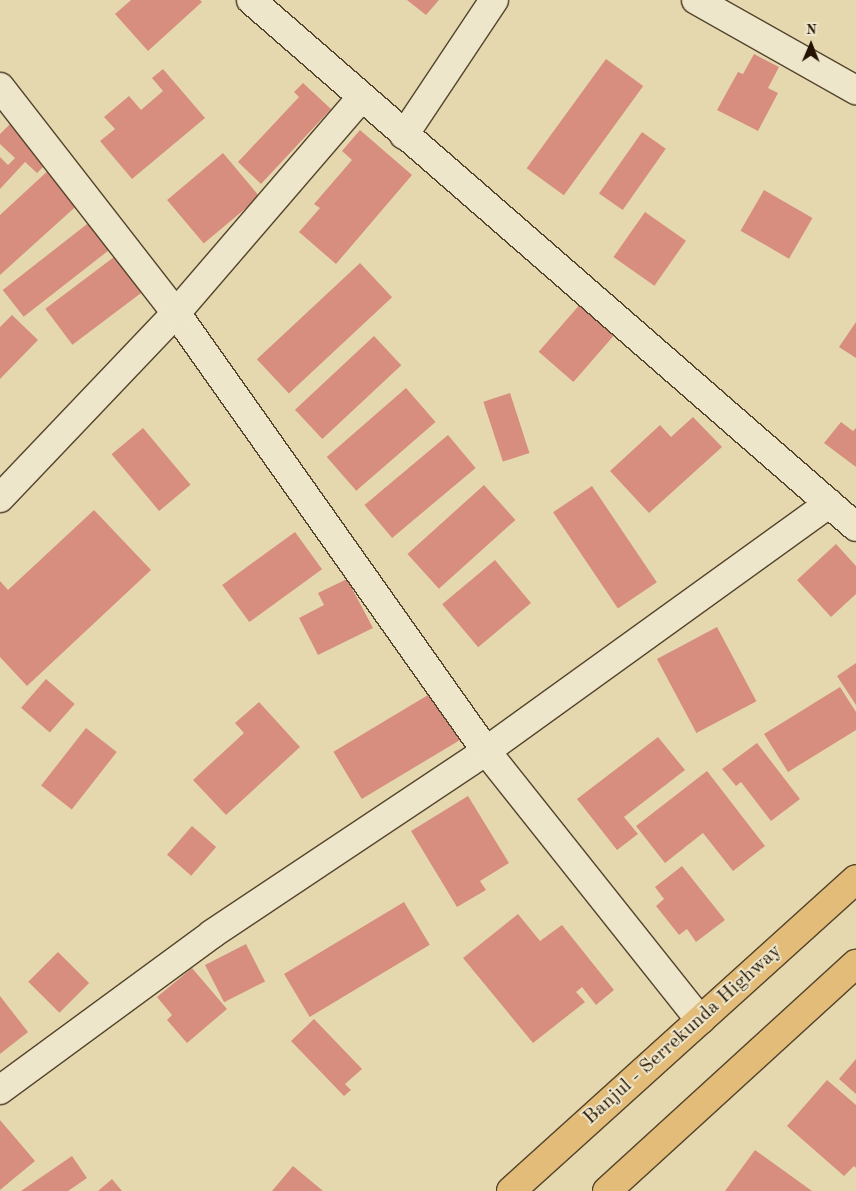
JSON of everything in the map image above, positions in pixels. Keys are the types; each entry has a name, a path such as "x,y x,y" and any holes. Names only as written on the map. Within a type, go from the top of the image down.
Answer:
{"highway":[{"name":"Banjul - Serrekunda Highway","path":"511,1191 856,879"},
{"path":"607,1191 856,964"}],"street":[{"path":"251,0 361,98 856,527"},
{"path":"404,135 494,0"},
{"path":"696,0 856,90"},
{"path":"0,87 176,313 486,751 700,1020"},
{"path":"0,498 176,313 361,98"},
{"path":"0,1090 212,934 486,751 829,504"}],"building":[{"path":"131,0 200,0 202,2 148,51 115,14"},
{"path":"407,0 439,0 426,15"},
{"path":"754,54 779,67 768,88 778,93 758,131 717,110 738,72 743,74"},
{"path":"606,59 643,86 564,195 527,168"},
{"path":"163,69 205,118 132,179 100,141 115,129 104,117 129,96 141,110 163,91 152,78"},
{"path":"303,83 331,109 261,184 238,162 299,97 294,92"},
{"path":"10,124 49,161 37,173 25,162 0,189 0,157 8,165 15,158 0,144 0,134"},
{"path":"360,130 412,175 336,264 299,232 320,208 314,204 352,160 342,151"},
{"path":"642,132 666,149 623,210 599,193"},
{"path":"223,153 260,197 204,244 167,200"},
{"path":"52,167 83,200 0,275 0,215"},
{"path":"764,190 812,218 789,259 740,231"},
{"path":"645,212 686,241 654,286 613,257"},
{"path":"91,221 112,248 24,317 3,290"},
{"path":"122,251 149,287 72,345 45,309"},
{"path":"360,263 392,297 289,394 257,359"},
{"path":"582,302 617,332 573,382 539,352"},
{"path":"12,315 38,340 0,379 0,327"},
{"path":"856,322 856,358 839,347"},
{"path":"374,336 401,365 322,439 295,410"},
{"path":"406,388 436,422 356,491 327,457"},
{"path":"510,393 529,453 503,462 483,402"},
{"path":"693,417 722,447 649,513 610,471 660,425 671,437"},
{"path":"841,422 853,431 856,428 856,467 824,443"},
{"path":"143,428 191,485 159,511 112,454"},
{"path":"448,435 476,468 392,538 365,505"},
{"path":"484,485 515,520 439,589 407,554"},
{"path":"592,486 657,582 618,608 553,512"},
{"path":"94,510 151,570 27,686 0,657 0,581 8,590"},
{"path":"295,532 322,569 249,622 222,585"},
{"path":"836,544 856,566 856,594 831,617 797,580"},
{"path":"495,560 531,603 478,647 442,604"},
{"path":"347,579 373,628 318,655 299,618 324,605 318,593"},
{"path":"717,627 756,701 696,733 657,659"},
{"path":"856,663 856,705 837,676"},
{"path":"46,679 75,704 50,733 21,708"},
{"path":"840,687 856,712 856,730 788,772 764,734"},
{"path":"438,689 466,736 362,799 333,752"},
{"path":"259,702 300,747 226,815 193,780 244,733 235,723"},
{"path":"86,728 117,752 72,810 41,786"},
{"path":"658,737 685,770 624,817 638,834 617,850 577,799"},
{"path":"757,743 800,799 771,821 741,782 736,786 722,769"},
{"path":"707,771 765,846 733,871 703,833 665,863 636,826"},
{"path":"468,796 509,863 480,881 486,890 457,907 411,831"},
{"path":"192,826 216,847 191,876 167,855"},
{"path":"682,866 725,920 696,942 687,929 679,935 656,906 664,899 655,887"},
{"path":"404,902 430,945 310,1017 284,974"},
{"path":"518,914 540,941 562,925 614,990 596,1005 582,987 576,992 585,1002 533,1043 463,958"},
{"path":"246,944 265,981 224,1002 205,965"},
{"path":"58,952 89,983 59,1013 28,982"},
{"path":"192,968 227,1009 187,1043 167,1020 172,1015 157,997"},
{"path":"0,996 28,1032 0,1054"},
{"path":"314,1019 362,1069 345,1084 351,1090 344,1096 291,1041"},
{"path":"856,1059 856,1094 839,1079"},
{"path":"827,1080 856,1105 856,1168 854,1166 844,1176 787,1126"},
{"path":"0,1120 35,1161 0,1190"},
{"path":"755,1150 812,1191 725,1191"},
{"path":"72,1156 87,1178 68,1191 21,1191"},
{"path":"293,1166 323,1191 272,1191"},
{"path":"112,1179 122,1191 98,1191"}]}
